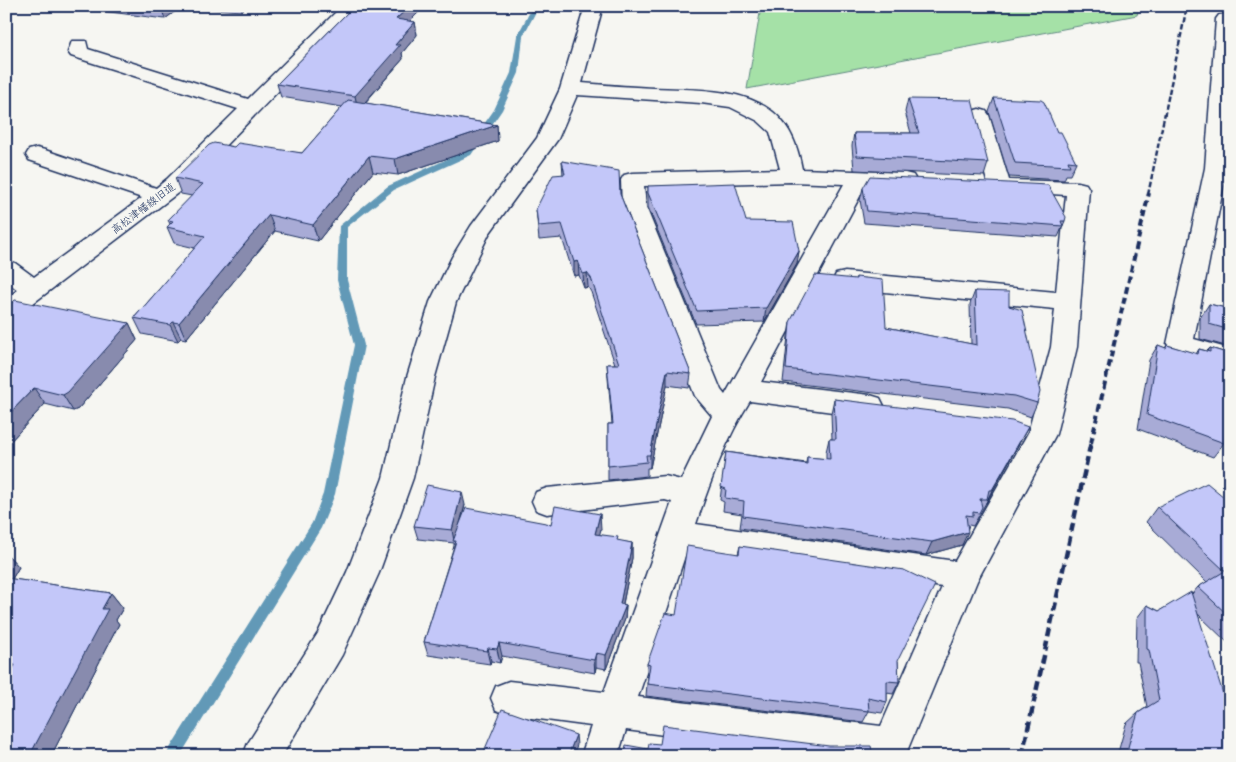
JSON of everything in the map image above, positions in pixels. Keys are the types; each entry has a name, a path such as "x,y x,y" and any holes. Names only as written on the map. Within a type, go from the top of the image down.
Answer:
{"street":[{"name":"高松津幡線旧道","path":"6,311 175,184 250,106 352,6"},
{"path":"261,756 330,644 363,573 398,478 429,344 452,284 479,232 547,139 570,89 594,6"},
{"path":"1230,20 1225,19 1223,169 1180,344 1230,358"},
{"path":"80,45 78,52 250,106"},
{"path":"570,89 702,97 726,100 747,106 766,116 778,129 792,175"},
{"path":"979,114 999,185"},
{"path":"37,155 158,196"},
{"path":"727,414 709,396 634,207 632,180 792,175 929,182"},
{"path":"600,756 691,495 727,414 744,390 859,178"},
{"path":"509,698 615,713 891,746 963,576 1064,347 1078,189 969,184"},
{"path":"6,269 34,289"},
{"path":"808,272 834,279 1068,302"},
{"path":"744,390 891,408"},
{"path":"547,501 665,488 691,495"},
{"path":"677,535 963,576"}],"green space":[{"path":"754,6 1140,6 1137,15 747,89 760,13"}],"building":[{"path":"354,6 410,6 396,19 415,22 395,45 400,45 355,96 277,84"},
{"path":"994,98 1041,100 1044,102 1057,132 1061,132 1076,162 1068,161 1070,166 1015,163"},
{"path":"908,99 972,100 988,163 857,156 854,133 919,133"},
{"path":"348,100 497,125 395,159 369,156 313,225 269,215 179,323 173,322 170,325 134,318 205,236 167,227 173,221 168,220 203,184 175,178 209,145 214,143 234,147 238,143 302,153"},
{"path":"562,161 619,171 620,194 691,374 667,371 650,455 646,455 647,462 608,466 608,424 613,424 607,364 619,364 591,278 587,273 583,274 578,261 574,262 562,224 538,226 536,209 553,175 565,174"},
{"path":"870,176 1048,185 1066,217 1065,221 1061,221 1063,226 867,211 863,188"},
{"path":"735,183 746,221 793,222 799,251 766,308 697,311 648,193 648,186"},
{"path":"815,275 883,280 886,327 977,345 975,291 1009,292 1009,306 1022,310 1040,392 1037,403 1014,396 786,369 790,322"},
{"path":"15,300 129,323 68,392 63,395 34,388 6,417 6,308"},
{"path":"1209,304 1230,309 1230,330 1209,324"},
{"path":"1158,345 1166,348 1167,345 1198,354 1199,349 1210,352 1210,348 1230,354 1230,428 1226,428 1224,443 1147,415"},
{"path":"834,399 1012,421 1028,427 992,490 989,490 987,499 980,499 982,507 979,513 973,512 973,516 966,515 968,532 932,542 743,516 744,501 725,498 726,489 721,487 726,452 807,464 807,457 830,459 829,439 836,439"},
{"path":"1207,483 1230,502 1230,617 1198,587 1225,571 1157,507"},
{"path":"427,485 462,492 452,530 414,526"},
{"path":"555,506 600,514 595,534 618,537 617,540 632,543 620,604 626,605 606,655 596,653 594,660 499,643 497,649 488,648 487,651 424,642 456,541 453,541 466,508 551,524"},
{"path":"687,546 739,554 740,546 904,570 935,585 898,660 899,682 887,681 887,702 868,698 869,711 647,684 650,665 647,664 665,613 676,615"},
{"path":"6,578 111,593 102,609 108,609 31,753 6,750 6,681 15,665 6,664"},
{"path":"1191,592 1230,716 1230,756 1135,756 1128,747 1138,713 1159,700 1149,650 1147,649 1147,605 1159,611"},
{"path":"502,709 576,735 568,756 482,756"},
{"path":"663,725 829,746 871,746 873,756 619,756 620,748 625,750 626,745 648,749 649,743 660,744"}],"waterway":[{"path":"172,756 317,525 329,494 359,345 342,280 343,226 391,188 468,153 498,110 515,73 520,36 536,6"}],"railway":[{"path":"1148,195 1187,6"},
{"path":"1091,443 1149,193"},
{"path":"1022,756 1091,442"}]}
